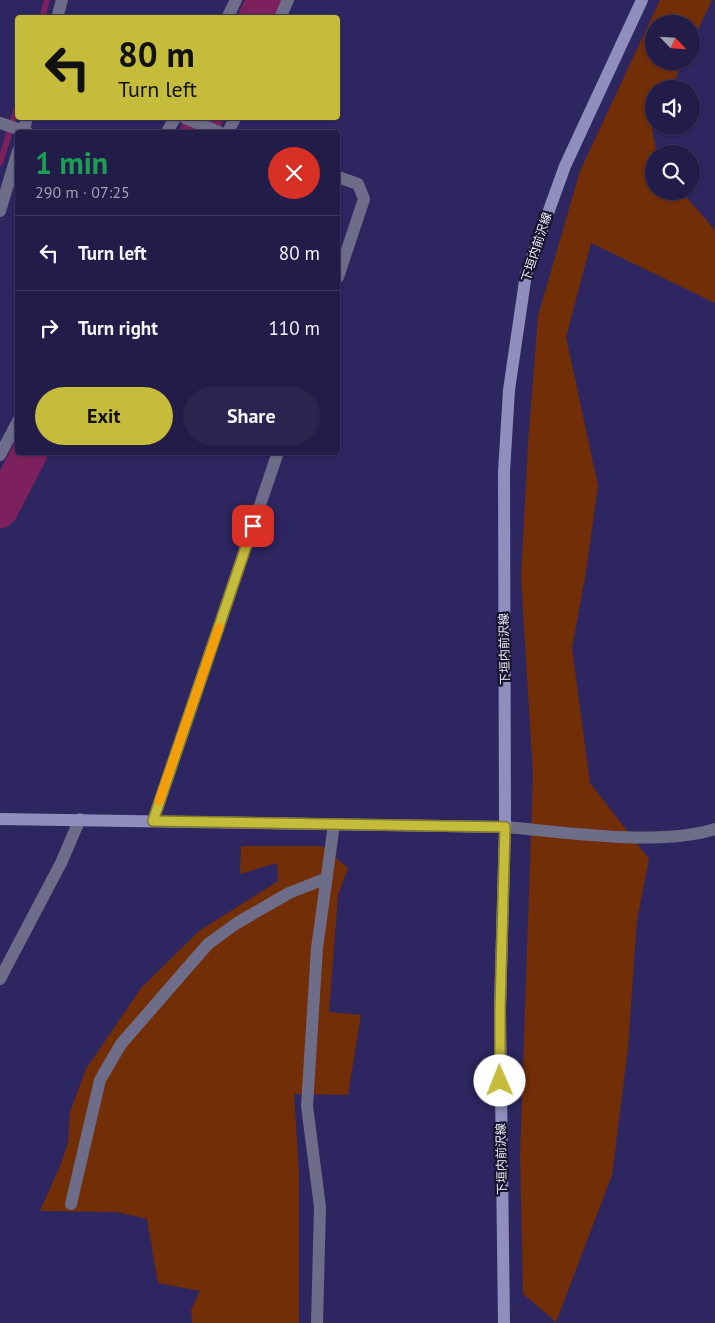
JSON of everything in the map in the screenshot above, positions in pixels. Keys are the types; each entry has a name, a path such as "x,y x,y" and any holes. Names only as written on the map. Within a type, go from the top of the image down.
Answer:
{"main road":[{"name":"下垣内前沢線","path":"504,1323 500,1009 505,827 504,472 509,390 518,316 526,274 565,166 642,0"},
{"path":"0,819 505,827"}],"street":[{"path":"57,15 62,0"},
{"path":"228,15 236,0"},
{"path":"281,15 288,0"},
{"path":"190,120 214,130"},
{"path":"0,124 18,130"},
{"path":"0,211 15,161"},
{"path":"340,178 358,184 364,198 340,271"},
{"path":"0,455 15,427"},
{"path":"153,821 277,455"},
{"path":"0,979 61,863 80,819"},
{"path":"316,1323 320,1207 307,1106 317,948 334,824"},
{"path":"505,827 656,837 698,835 715,829"},
{"path":"71,1204 100,1080 121,1044 208,944 238,923 289,894 327,878"}],"shaded area":[{"path":"660,0 712,0 700,25 700,15 653,15"},
{"path":"645,32 645,70 679,70 675,80 645,80 645,135 653,135 655,145 645,145 645,200 689,200 715,230 715,303 591,243 566,337 598,486 586,572 572,648 590,783 649,859 637,920 628,1048 612,1175 556,1322 523,1294 520,1155 533,775 521,577 528,444 538,316 580,171"},
{"path":"241,846 322,846 348,868 338,895 329,1012 361,1015 348,1095 294,1094 299,1172 299,1323 192,1323 191,1310 200,1291 158,1283 147,1219 117,1212 40,1211 68,1143 70,1112 86,1069 141,988 199,931 278,881 277,863 240,874"}],"waterway":[{"path":"43,15 47,0"},
{"path":"258,15 265,0"},
{"path":"0,163 15,114"},
{"path":"199,130 204,120"},
{"path":"0,510 28,455"}],"slow traffic":[{"path":"159,801 219,627"}],"route":[{"path":"253,526 153,821 505,827 500,1081"}]}
